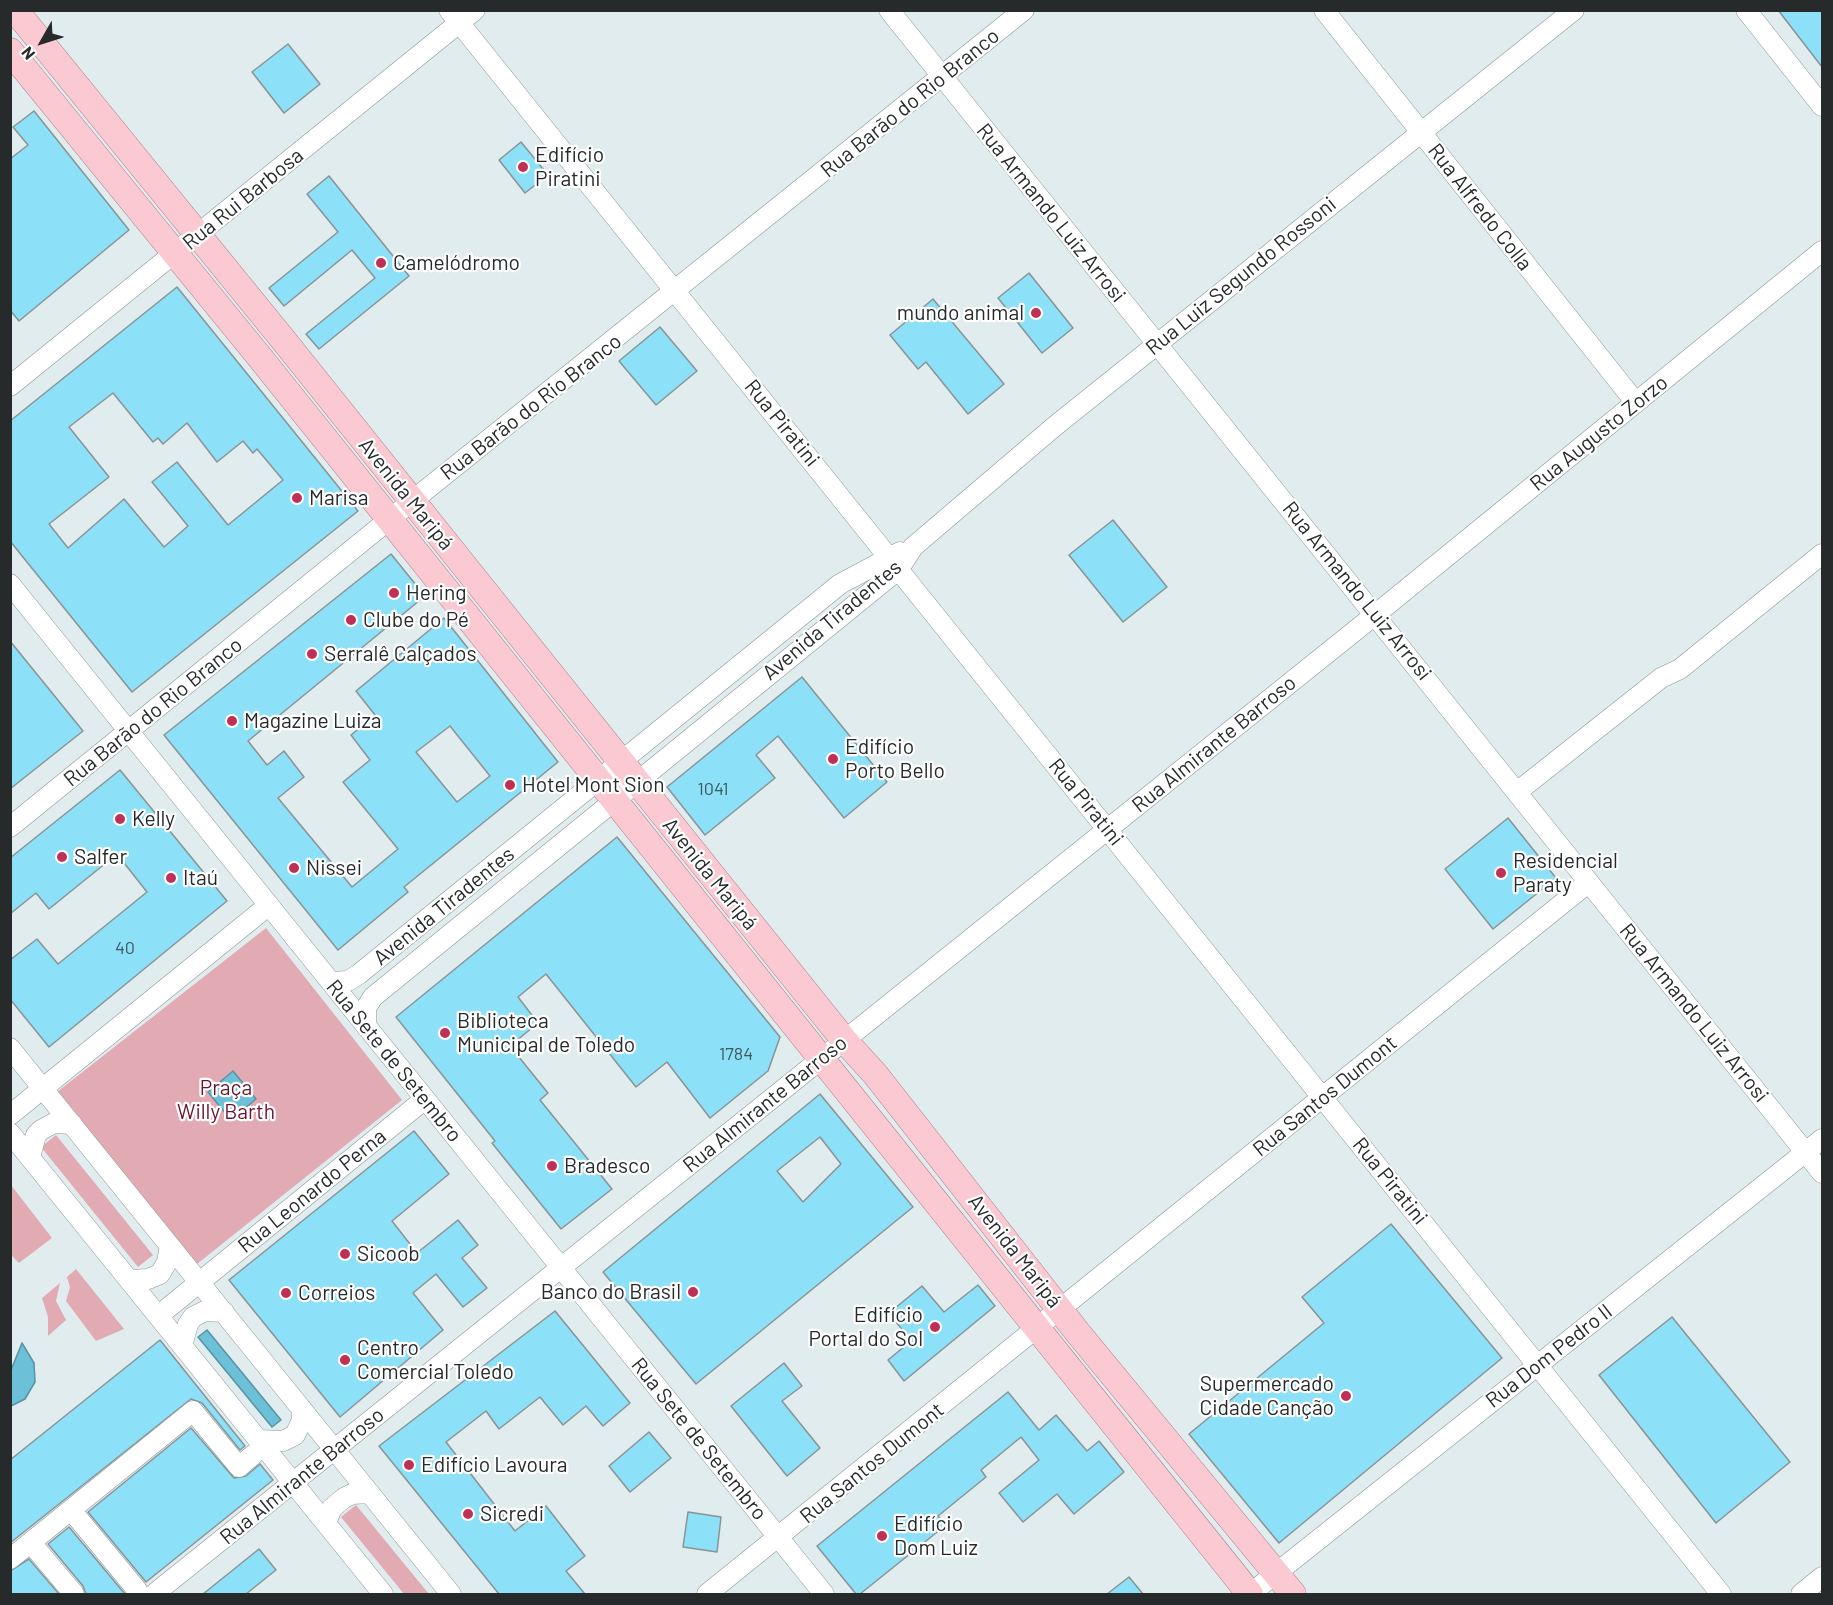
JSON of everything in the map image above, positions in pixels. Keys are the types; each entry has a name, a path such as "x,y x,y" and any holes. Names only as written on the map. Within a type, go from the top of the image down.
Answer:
{"main road":[{"name":"Avenida Maripá","path":"15,10 412,501 664,818 844,1040 875,1074 1090,1347 1293,1594"},
{"name":"Avenida Maripá","path":"10,51 176,253 1036,1331 1250,1594"},
{"path":"58,108 80,89"},
{"path":"360,483 372,486 383,478 383,465"},
{"path":"416,552 417,542 429,532 439,535"},
{"path":"570,745 583,749 591,742 593,728"},
{"path":"642,836 644,824 654,816 664,818"},
{"path":"792,1024 808,1029 818,1022 819,1009"},
{"path":"850,1097 852,1083 862,1075 875,1074"},
{"path":"1005,1290 1020,1293 1029,1289 1036,1276"},
{"path":"1064,1365 1067,1352 1077,1344 1090,1347"},
{"path":"1222,1560 1237,1563 1250,1555 1255,1546"}],"street":[{"name":"Rua Rui Barbosa","path":"10,386 198,235 454,17 475,10"},
{"name":"Rua Armando Luiz Arrosi","path":"889,10 1376,614 1822,1173"},
{"name":"Rua Barão do Rio Branco","path":"10,828 389,519 1024,10"},
{"name":"Rua Alfredo Colla","path":"1324,10 1636,403"},
{"name":"Rua Luiz Segundo Rossoni","path":"913,547 1156,344 1574,10"},
{"path":"1746,10 1822,106"},
{"name":"Rua Piratini","path":"454,17 1721,1594"},
{"name":"Rua Augusto Zorzo","path":"1376,614 1822,250"},
{"name":"Avenida Tiradentes","path":"366,1026 366,1008 373,997 857,603 894,562 913,547"},
{"path":"1517,792 1661,678 1680,669 1822,554"},
{"name":"Avenida Tiradentes","path":"331,982 348,981 368,967 840,584 894,562"},
{"name":"Rua Sete de Setembro","path":"10,584 824,1594"},
{"path":"840,584 855,589 857,603"},
{"name":"Rua Almirante Barroso","path":"145,1592 335,1450 1376,614"},
{"path":"659,731 658,744 661,749 674,752"},
{"path":"552,818 567,813 573,817 574,829 569,837"},
{"name":"Rua Santos Dumont","path":"707,1594 1036,1331 1588,882"},
{"path":"10,1115 269,905"},
{"path":"368,967 368,975 374,983 385,987"},
{"path":"11,1057 43,1089 72,1124 451,1594"},
{"name":"Rua Leonardo Perna","path":"158,1316 425,1099"},
{"path":"30,1156 36,1135 41,1130 54,1123 72,1124"},
{"path":"10,1133 183,1346 256,1448 293,1483 383,1594"},
{"name":"Rua Dom Pedro II","path":"1250,1594 1822,1139"},
{"path":"130,1280 148,1279 160,1274 170,1255 170,1246"},
{"path":"183,1346 188,1324 193,1317 205,1311 224,1312"},
{"path":"10,1559 193,1411 239,1467 256,1448 283,1441 295,1435 302,1420 302,1409"},
{"path":"326,1523 332,1508 344,1498 352,1494 370,1493"},
{"path":"71,1510 145,1592"},
{"path":"31,1543 74,1594"},
{"path":"1801,1594 1822,1577"}],"green space":[{"name":"Praça Willy Barth","path":"266,928 402,1100 197,1264 57,1092"},
{"path":"56,1135 153,1255 138,1267 41,1147"},
{"path":"11,1185 52,1238 19,1263 11,1255"},
{"path":"76,1269 124,1329 96,1341 66,1301 70,1287 67,1277"},
{"path":"60,1283 56,1301 66,1320 48,1336 48,1317 42,1298"},
{"path":"356,1505 429,1594 404,1594 341,1517"}],"water":[{"path":"233,1071 256,1099 231,1120 208,1092"},
{"path":"207,1330 281,1420 272,1427 198,1337"},
{"path":"22,1343 34,1363 35,1382 25,1399 11,1406 11,1370"}],"building":[{"path":"1778,10 1822,10 1822,67"},
{"path":"288,44 320,84 284,113 252,72"},
{"path":"34,111 129,230 19,321 10,310 10,159 28,145 13,127"},
{"name":"Edifício Piratini","path":"521,142 548,175 525,193 499,160"},
{"name":"Camelódromo","path":"329,176 409,276 319,349 306,334 375,278 352,250 284,306 269,288 338,232 307,194"},
{"name":"mundo animal","path":"1029,273 1073,328 1042,353 998,298"},
{"path":"177,287 358,511 132,692 10,541 10,421","holes":["113,393 153,442 158,438 163,444 187,423 217,462 243,441 253,453 257,449 283,480 228,525 177,462 152,482 188,526 164,547 124,499 68,548 49,524 109,477 69,427"]},
{"path":"933,299 1004,384 968,414 926,362 918,369 890,335"},
{"path":"660,327 697,371 656,405 619,361"},
{"path":"1113,520 1167,587 1123,622 1069,555"},
{"path":"391,554 425,596 248,741 267,765 284,751 304,777 278,798 352,887 398,849 343,782 370,760 351,735 375,715 356,691 444,618 558,762 404,887 408,892 338,950 164,735","holes":["450,726 490,776 457,802 416,752"]},
{"path":"10,641 83,731 10,789"},
{"path":"802,677 887,782 844,818 778,736 756,755 775,778 705,835 667,787"},
{"path":"120,770 227,901 49,1047 10,999 10,960 37,939 58,964 147,892 117,854 49,909 36,893 10,914 10,858"},
{"name":"Residencial Paraty","path":"1508,818 1556,878 1493,929 1445,869"},
{"path":"617,837 780,1037 768,1071 710,1118 667,1062 636,1087 546,974 518,997 538,1023 510,1046 548,1093 540,1100 612,1189 561,1229 492,1143 495,1141 396,1017"},
{"path":"820,1094 913,1207 696,1384 603,1272","holes":["820,1137 841,1164 803,1202 777,1171"]},
{"path":"414,1131 449,1174 392,1221 417,1253 458,1220 478,1245 462,1258 487,1288 463,1307 436,1274 413,1293 443,1330 340,1417 229,1280"},
{"name":"Supermercado Cidade Canção","path":"1391,1224 1502,1358 1279,1543 1189,1434 1324,1323 1302,1297"},
{"name":"Edifício Portal do Sol","path":"978,1285 995,1306 904,1381 888,1360 911,1341 889,1313 922,1286 944,1312"},
{"path":"555,1311 630,1403 603,1426 586,1406 563,1425 540,1397 499,1429 486,1411 446,1442 515,1531 546,1506 585,1556 566,1571 585,1594 499,1594 379,1446"},
{"path":"1672,1317 1790,1462 1716,1523 1599,1375"},
{"path":"160,1340 245,1446 240,1450 202,1403 191,1399 10,1543 10,1460"},
{"path":"784,1363 802,1386 782,1401 820,1448 787,1476 731,1406"},
{"path":"1008,1392 1039,1430 1056,1415 1087,1451 1099,1441 1124,1472 1074,1514 1057,1494 1023,1522 999,1493 1039,1460 1021,1437 981,1470 986,1477 938,1516 946,1525 860,1594 856,1594 817,1546"},
{"path":"191,1428 234,1478 246,1476 260,1464 273,1480 146,1582 88,1512"},
{"path":"649,1432 671,1458 630,1492 609,1466"},
{"path":"688,1512 721,1517 717,1552 683,1547"},
{"path":"69,1527 125,1594 86,1594 83,1586 48,1544"},
{"path":"259,1549 276,1570 246,1594 203,1594"},
{"path":"29,1559 59,1594 10,1594 10,1571"},
{"path":"1129,1577 1143,1594 1107,1594"}],"place":[{"name":"Edifício Piratini","path":"523,167"},
{"name":"Camelódromo","path":"381,263"},
{"name":"mundo animal","path":"1036,313"},
{"name":"Marisa","path":"297,498"},
{"name":"Hering","path":"394,593"},
{"name":"Clube do Pé","path":"351,620"},
{"name":"Serralê Calçados","path":"312,654"},
{"name":"Magazine Luiza","path":"232,721"},
{"name":"Edifício Porto Bello","path":"833,759"},
{"name":"Hotel Mont Sion","path":"510,785"},
{"name":"Kelly","path":"120,819"},
{"name":"Salfer","path":"62,857"},
{"name":"Nissei","path":"294,868"},
{"name":"Residencial Paraty","path":"1501,873"},
{"name":"Itaú","path":"171,878"},
{"name":"Biblioteca Municipal de Toledo","path":"445,1033"},
{"name":"Bradesco","path":"552,1166"},
{"name":"Sicoob","path":"345,1254"},
{"name":"Banco do Brasil","path":"693,1292"},
{"name":"Correios","path":"286,1293"},
{"name":"Edifício Portal do Sol","path":"935,1327"},
{"name":"Centro Comercial Toledo","path":"345,1360"},
{"name":"Supermercado Cidade Canção","path":"1346,1396"},
{"name":"Edifício Lavoura","path":"409,1465"},
{"name":"Sicredi","path":"468,1514"},
{"name":"Edifício Dom Luiz","path":"882,1536"}]}
